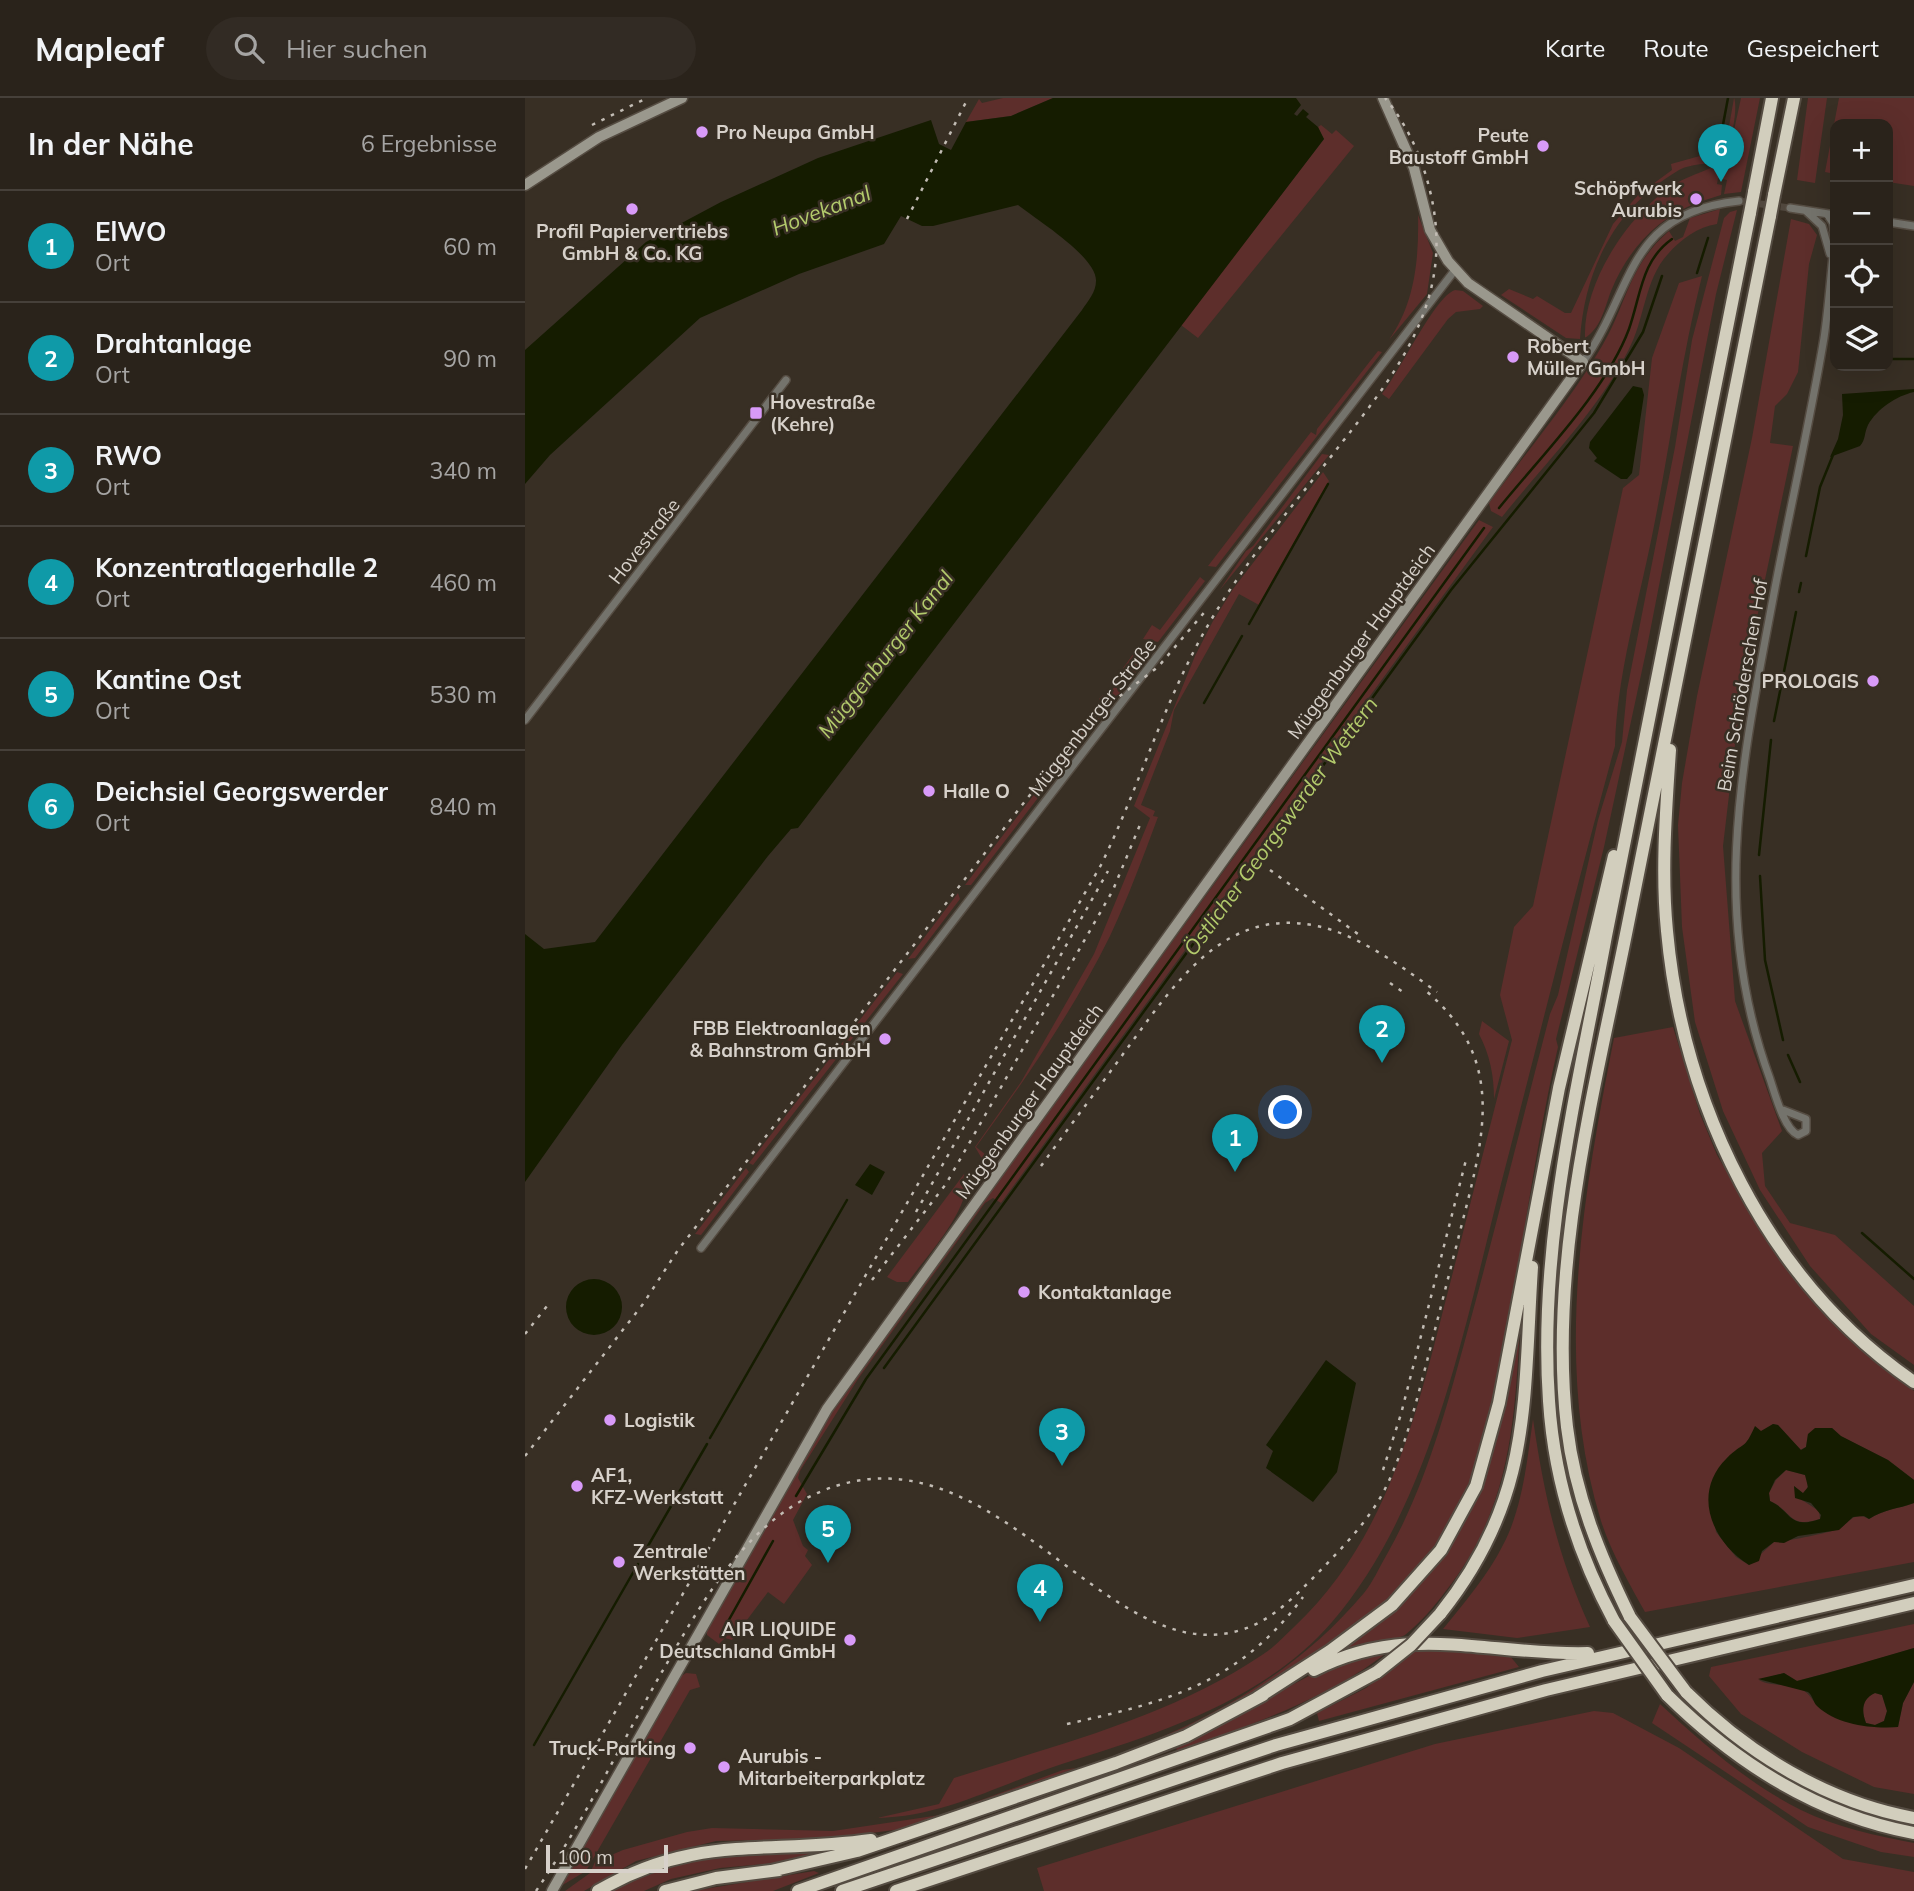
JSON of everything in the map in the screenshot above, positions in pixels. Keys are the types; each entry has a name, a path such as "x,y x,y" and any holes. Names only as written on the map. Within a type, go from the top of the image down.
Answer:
{"highway":[{"path":"1772,98 1638,767 1568,1142 1554,1237 1548,1324 1549,1402 1564,1497 1583,1556 1613,1621 1667,1695 1723,1746 1780,1785 1843,1813 1914,1833"},
{"path":"1794,98 1594,1096 1565,1285 1567,1428 1579,1493 1598,1550 1630,1617 1686,1692 1729,1731 1786,1770 1846,1798 1914,1818"},
{"path":"1672,711 1665,826 1666,929 1682,1026 1708,1115 1748,1197 1802,1275 1864,1341 1914,1382"},
{"path":"1257,1698 1331,1651 1392,1605 1441,1550 1476,1486 1500,1403 1577,1003 1638,767"},
{"path":"798,1891 1290,1719 1377,1672 1411,1645 1440,1614 1480,1559 1497,1527 1510,1488 1522,1432 1534,1222"},
{"path":"842,1891 1276,1745 1615,1653 1914,1585"},
{"path":"896,1891 1282,1763 1571,1684 1914,1603"},
{"path":"771,1871 820,1861 899,1836 1128,1758 1186,1736 1327,1663 1388,1644 1445,1642 1534,1653 1615,1653"},
{"path":"598,1891 653,1863 695,1852 840,1845 899,1836"},
{"path":"665,1891 716,1878 887,1858"}],"street":[{"path":"525,185 599,137 682,98"},
{"path":"1383,98 1415,168 1430,230 1455,271 1468,283 1583,362 1601,335 1631,267 1651,240 1691,213 1717,204 1739,201"},
{"path":"1790,208 1830,214"},
{"name":"Beim Schröderschen Hof","path":"1806,211 1822,226 1830,256"},
{"path":"1893,223 1914,226"},
{"name":"Müggenburger Straße","path":"701,1248 1455,271"},
{"name":"Beim Schröderschen Hof","path":"1783,1110 1762,1056 1745,985 1737,914 1736,826 1744,749 1824,337 1830,282"},
{"name":"Müggenburger Hauptdeich","path":"552,1891 827,1409 1583,362"},
{"name":"Hovestraße","path":"525,720 786,380"}],"shaded area":[{"path":"1003,98 1053,98 1011,116 966,122 979,99 982,103"},
{"path":"1734,98 1733,125 1724,154 1715,161 1679,170 1657,185 1621,221 1608,241 1589,287 1580,339 1566,338 1501,295 1509,289 1533,299 1537,296 1565,313 1571,313 1613,224 1638,195 1672,170 1671,164 1725,149"},
{"path":"1741,98 1760,98 1741,192 1724,194 1727,180 1718,178 1717,184 1722,185 1721,195 1699,202 1701,197 1693,195 1690,201 1696,203 1668,218 1645,238 1618,276 1599,323 1585,338 1586,316 1592,294 1612,251 1641,212 1658,197 1675,184 1728,158"},
{"path":"1808,98 1827,98 1815,183 1797,180"},
{"path":"1839,98 1914,98 1914,186 1893,183 1893,119 1835,119"},
{"path":"1321,125 1332,134 1336,130 1354,146 1198,338 1181,325 1324,139 1318,127"},
{"path":"1830,146 1830,173 1825,172"},
{"path":"1720,209 1717,224 1703,228 1684,239 1660,264 1649,288 1634,339 1586,416 1502,517 1491,511 1489,503 1590,366 1610,330 1636,272 1655,244 1669,231 1675,241 1683,237 1690,218"},
{"path":"1737,210 1716,294 1647,647 1604,847 1556,1039 1558,1047 1492,1409 1463,1501 1438,1544 1422,1565 1367,1617 1346,1632 1277,1677 1200,1721 1146,1745 1090,1765 1167,1735 1204,1717 1273,1676 1305,1651 1336,1624 1367,1589 1413,1502 1434,1447 1459,1362 1550,1014 1558,995 1598,820 1622,742 1627,690 1675,447 1692,340 1724,218"},
{"path":"1418,215 1433,253 1427,294 1389,340 1405,311 1414,280"},
{"path":"1791,219 1809,224 1817,235 1809,264 1798,372 1787,394 1775,406 1770,443 1793,446 1741,694 1723,846 1735,1001 1782,1131 1762,1153 1765,1186 1790,1223 1835,1235 1914,1306 1914,1365 1871,1334 1810,1266 1760,1190 1723,1111 1695,1022 1682,927 1678,825 1682,783 1697,696 1752,438"},
{"path":"1702,276 1624,665 1615,746 1457,1356 1440,1414 1395,1525 1366,1576 1332,1622 1305,1650 1242,1694 1171,1727 949,1806 902,1816 877,1818 939,1804 954,1778 1113,1727 1190,1696 1227,1677 1262,1655 1294,1627 1328,1590 1356,1551 1379,1508 1414,1418 1512,1040 1500,995 1514,927 1533,906 1623,488 1639,475 1652,358 1679,283"},
{"path":"1455,290 1463,291 1483,306 1480,309 1456,312 1448,319 1389,399 1382,394 1428,320 1447,295"},
{"path":"1378,351 1382,352 1216,567 1208,566 1311,432 1316,435 1317,429"},
{"path":"1322,454 1329,455 1219,591 1246,551 1253,546"},
{"path":"1323,472 1329,481 1259,605 1239,594 1174,710 1170,731 1141,805 1155,811 1153,816 1158,817 1123,907 1096,964 1064,1018 1030,1071 976,1147 990,1158 984,1162 975,1147 1021,1082 1094,954 1150,818 1134,806 1195,656 1233,589"},
{"path":"1479,520 1493,527 1001,1203 993,1198 985,1203 858,1379 798,1478 807,1494 793,1520 803,1546 808,1550 805,1556 812,1565 784,1604 768,1592 732,1640 725,1638 719,1644 707,1635 707,1628 831,1414 855,1378"},
{"path":"1200,577 1205,581 1158,642 1143,639 1152,625 1160,630"},
{"path":"1134,653 1142,664 1119,694 1104,703 1099,699 1103,695 1107,697 1126,671 1123,668"},
{"path":"1101,716 971,885 965,885 1081,733"},
{"path":"958,893 960,899 915,958 908,959"},
{"path":"897,972 903,974 753,1165 749,1163"},
{"path":"1482,1021 1509,1041 1494,1099 1491,1066 1479,1034"},
{"path":"1673,1027 1700,1114 1717,1155 1764,1237 1825,1313 1914,1391 1914,1480 1888,1460 1840,1436 1832,1428 1808,1434 1806,1447 1800,1450 1778,1425 1773,1424 1727,1458 1710,1494 1716,1532 1736,1557 1749,1565 1774,1542 1830,1531 1854,1517 1863,1516 1869,1519 1914,1503 1914,1562 1645,1612 1610,1544 1601,1521 1587,1462 1578,1401 1578,1280 1584,1218 1614,1038"},
{"path":"746,1168 749,1172 701,1235 695,1234"},
{"path":"964,1174 966,1186 963,1200 937,1245 908,1282 897,1282 887,1277"},
{"path":"1521,1309 1513,1422 1507,1457 1485,1526 1468,1559 1436,1603 1405,1635 1334,1655 1367,1630 1462,1523"},
{"path":"1533,1419 1554,1525 1569,1576 1590,1627 1517,1638 1443,1629 1483,1578 1510,1530 1523,1483"},
{"path":"1786,1470 1805,1475 1808,1480 1807,1491 1803,1494 1794,1486 1802,1500 1819,1511 1820,1519 1810,1522 1796,1520 1770,1501 1769,1493"},
{"path":"1914,1624 1914,1648 1797,1681 1784,1673 1759,1680 1801,1689 1820,1707 1848,1721 1887,1727 1898,1727 1903,1703 1914,1682 1914,1794 1874,1787 1802,1752 1741,1714 1709,1676 1711,1667"},
{"path":"1419,1646 1510,1656 1519,1667 1319,1721 1317,1713 1366,1688"},
{"path":"1393,1648 1317,1696 1262,1720 1177,1751 1176,1747 1322,1669"},
{"path":"686,1673 696,1674 700,1687 690,1690 586,1871 561,1886 678,1678"},
{"path":"1875,1693 1882,1695 1887,1711 1884,1721 1875,1725 1866,1723 1863,1709 1867,1698"},
{"path":"1660,1704 1727,1762 1782,1800 1842,1826 1914,1843 1914,1857 1881,1852 1808,1827 1652,1723"},
{"path":"1594,1711 1613,1713 1679,1748 1843,1859 1914,1872 1914,1891 1044,1891 1037,1868 1435,1744"},
{"path":"1076,1768 1003,1796 902,1829 825,1839 716,1841 636,1861 584,1891 565,1891 590,1873 595,1862 623,1850 687,1832 712,1828 833,1831 940,1815 1063,1770"},
{"path":"831,1851 776,1863 720,1868 671,1879 644,1891 608,1891 633,1876 687,1859 745,1852"},
{"path":"814,1871 819,1873 773,1891 692,1891"}],"water":[{"path":"1053,98 1296,98 1301,105 1294,114 1297,116 1303,109 1309,114 1306,117 1318,127 1324,139 798,828 791,829 768,856 622,1045 525,1182 525,934 544,949 595,942 1082,310 1093,293 1096,281 1094,271 1077,250 1018,205 933,226 922,226 901,216 884,244 799,274 700,318 550,455 525,484 525,350 646,242 721,202 818,158 931,120 939,144 951,150 966,122 1011,116"},
{"path":"1633,386 1642,388 1644,395 1632,473 1627,479 1621,479 1594,461 1597,458 1589,448 1590,442"},
{"path":"1914,389 1914,392 1894,400 1876,414 1868,425 1860,446 1830,457 1838,439 1843,415 1842,394"},
{"path":"870,1164 885,1172 872,1195 855,1185"},
{"path":"594,1279 605,1281 614,1287 620,1296 620,1318 614,1327 605,1333 594,1335 583,1333 574,1327 568,1318 566,1307 568,1296 574,1287 583,1281"},
{"path":"1326,1360 1356,1383 1337,1472 1313,1502 1266,1468 1273,1451 1266,1445"},
{"path":"1773,1424 1778,1425 1801,1450 1806,1447 1808,1434 1815,1428 1832,1428 1841,1436 1888,1460 1914,1480 1914,1503 1869,1519 1864,1516 1853,1517 1839,1530 1798,1536 1784,1543 1774,1542 1762,1551 1759,1561 1749,1565 1725,1544 1716,1530 1708,1501 1716,1472 1727,1458 1746,1443 1755,1426 1761,1431","holes":["1786,1470 1805,1475 1808,1487 1803,1493 1794,1486 1795,1498 1811,1503 1821,1515 1820,1519 1810,1522 1791,1518 1770,1501 1769,1493 1775,1480"]},
{"path":"1914,1648 1914,1682 1903,1703 1898,1727 1866,1726 1845,1722 1817,1706 1808,1692 1758,1679 1784,1673 1797,1681","holes":["1875,1693 1882,1695 1887,1711 1884,1721 1875,1725 1866,1723 1863,1714 1865,1702"]}],"waterway":[{"name":"Östlicher Georgswerder Wettern","path":"1719,146 1728,98"},
{"path":"1697,273 1708,238"},
{"path":"1499,508 1571,422 1605,376 1629,329 1648,268 1672,239"},
{"name":"Östlicher Georgswerder Wettern","path":"884,1368 1451,590 1594,413 1643,332 1662,276"},
{"path":"1893,359 1914,359"},
{"path":"1806,556 1820,487 1833,455"},
{"path":"1249,624 1328,484"},
{"path":"796,1496 866,1379 1484,528"},
{"path":"1799,592 1801,583"},
{"path":"1774,721 1796,612"},
{"path":"1204,703 1242,636"},
{"path":"1759,855 1771,740"},
{"path":"1760,876 1765,960 1783,1040"},
{"path":"1788,1055 1800,1082"},
{"path":"710,1438 847,1200"},
{"path":"1862,1233 1914,1279"},
{"path":"641,1558 707,1444"},
{"path":"721,1634 773,1541"},
{"path":"534,1745 638,1564"}],"tunnel":[{"path":"1739,201 1790,208"}],"railway":[{"path":"592,125 647,98"},
{"path":"907,219 968,98"},
{"path":"525,1869 1101,865 1182,676 1214,615 1258,550 1363,416 1403,357 1418,327 1429,295 1436,261 1436,226 1422,163 1400,118 1385,98"},
{"path":"525,1456 643,1304 678,1250 1077,734 1099,712 1158,667 1208,608"},
{"path":"872,1280 946,1184 1113,890 1142,820"},
{"path":"1270,870 1362,937"},
{"path":"916,1212 1108,871"},
{"path":"1041,1166 1163,1000 1204,956 1228,939 1254,928 1284,923 1317,926 1364,944 1437,992"},
{"path":"1390,983 1403,992"},
{"path":"536,1891 585,1813 659,1677 720,1578 757,1534 803,1500 869,1479 930,1485 986,1510 1141,1616 1192,1633 1244,1629 1254,1625 1281,1608 1312,1579 1371,1513 1399,1457 1426,1365 1475,1169 1483,1113 1476,1061 1465,1037 1448,1013 1425,990"},
{"path":"1383,1470 1401,1414 1467,1156"},
{"path":"525,1334 547,1306"},
{"path":"1067,1724 1168,1697 1226,1670 1279,1627 1303,1597"}],"place":[{"name":"Pro Neupa GmbH","path":"702,132"},
{"name":"Peute Baustoff GmbH","path":"1543,146"},
{"name":"Deichsiel Georgswerder","path":"1721,182"},
{"name":"Schöpfwerk Aurubis","path":"1696,199"},
{"name":"Profil Papiervertriebs GmbH & Co. KG","path":"632,209"},
{"name":"Robert Müller GmbH","path":"1513,357"},
{"name":"Hovestraße (Kehre)","path":"756,413"},
{"name":"PROLOGIS","path":"1873,681"},
{"name":"Halle O","path":"929,791"},
{"name":"FBB Elektroanlagen & Bahnstrom GmbH","path":"885,1039"},
{"name":"Drahtanlage","path":"1382,1063"},
{"name":"ElWO","path":"1235,1172"},
{"name":"Kontaktanlage","path":"1024,1292"},
{"name":"Logistik","path":"610,1420"},
{"name":"RWO","path":"1062,1466"},
{"name":"AF1, KFZ-Werkstatt","path":"577,1486"},
{"name":"Zentrale Werkstätten","path":"619,1562"},
{"name":"Kantine Ost","path":"828,1563"},
{"name":"Konzentratlagerhalle 2","path":"1040,1622"},
{"name":"AIR LIQUIDE Deutschland GmbH","path":"850,1640"},
{"name":"Truck-Parking","path":"690,1748"},
{"name":"Aurubis - Mitarbeiterparkplatz","path":"724,1767"}],"water label":[{"name":"Hovekanal","path":"821,210"},
{"name":"Müggenburger Kanal","path":"885,654"}]}
